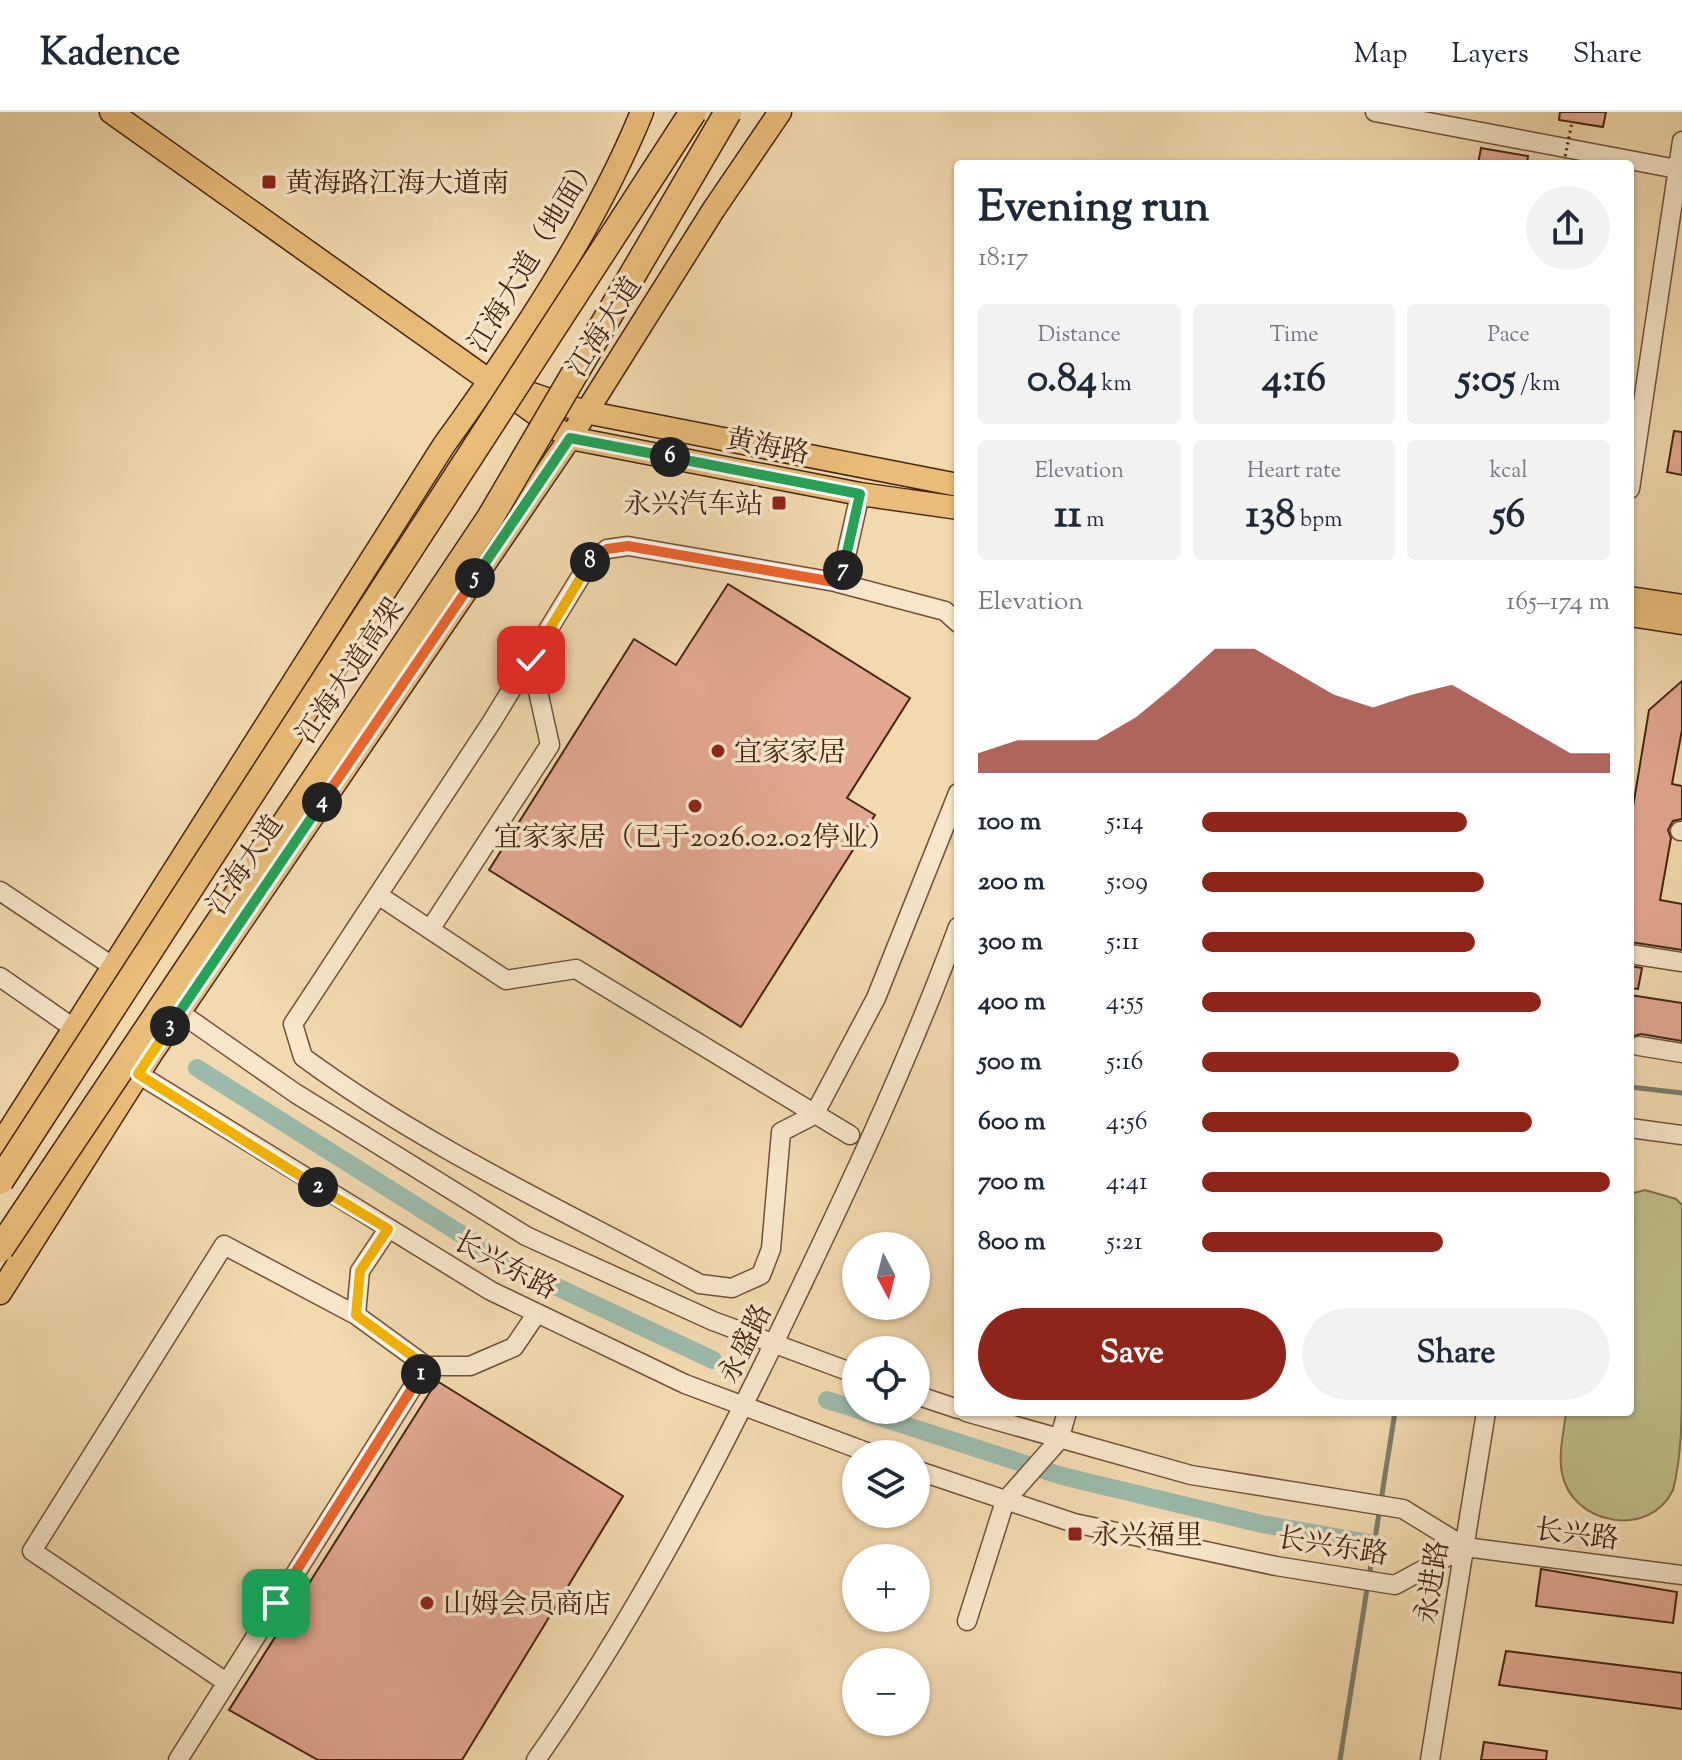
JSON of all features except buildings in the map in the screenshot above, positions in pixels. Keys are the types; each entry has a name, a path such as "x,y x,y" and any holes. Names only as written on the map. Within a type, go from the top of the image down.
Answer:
{"highway":[{"name":"江海大道高架","path":"0,1181 693,112"},
{"name":"江海大道高架","path":"0,1249 490,518 728,112"}],"main road":[{"name":"黄海路","path":"111,112 570,438 860,494 954,507"},
{"name":"江海大道（地面）","path":"491,381 616,176 642,112"},
{"name":"江海大道","path":"0,1293 138,1074 570,438 780,112"},
{"name":"黄海路","path":"491,381 585,412 954,484"},
{"name":"江海大道","path":"0,1145 444,445 491,381"},
{"path":"1634,599 1682,606"},
{"path":"1634,616 1682,623"}],"street":[{"path":"1375,112 1629,160"},
{"path":"1634,462 1682,141"},
{"path":"1634,161 1677,169"},
{"path":"840,583 860,494"},
{"path":"954,619 945,611 840,583 628,546 607,549 589,563 531,660 293,1024 303,1057 413,1127 700,1284 732,1288 761,1275 771,1249 781,1132 814,1115 876,998 954,803"},
{"path":"431,928 550,745 531,660"},
{"path":"0,891 115,968"},
{"path":"378,895 506,980 576,969 850,1135"},
{"name":"永盛路","path":"536,1760 586,1689 744,1408 912,1050 954,938"},
{"path":"1634,955 1682,962"},
{"path":"0,977 75,1029"},
{"name":"长兴东路","path":"179,1012 295,1093 526,1236 713,1321 842,1369"},
{"path":"1639,1046 1682,1053"},
{"name":"长兴东路","path":"138,1074 491,1291 685,1384 842,1443"},
{"path":"1634,1129 1682,1135"},
{"path":"356,1315 360,1271 388,1229"},
{"path":"226,1682 32,1551 224,1245 356,1315 426,1366 470,1366 514,1347 537,1313"},
{"path":"178,1760 426,1366"},
{"path":"930,1400 954,1408"},
{"name":"长兴东路","path":"979,1416 1191,1475 1403,1509 1465,1547"},
{"path":"967,1621 1005,1501 1059,1440 1066,1416"},
{"name":"永进路","path":"1430,1760 1485,1416"},
{"name":"长兴东路","path":"930,1475 1074,1523 1395,1585 1465,1547"},
{"name":"长兴路","path":"1465,1547 1682,1575"}],"path":[{"path":"1564,160 1572,122"}],"green space":[{"path":"1645,1190 1676,1199 1682,1205 1682,1404 1680,1449 1673,1490 1662,1506 1647,1516 1630,1520 1595,1514 1580,1504 1568,1490 1561,1466 1565,1416 1634,1416 1634,1193"}],"waterway":[{"path":"197,1068 510,1265 713,1360"},
{"path":"1634,1087 1682,1093"},
{"path":"827,1400 842,1405"},
{"path":"1340,1760 1394,1416"},
{"path":"901,1424 1062,1476 1262,1524 1374,1544"}],"place":[{"name":"黄海路江海大道南","path":"269,182"},
{"name":"永兴汽车站","path":"779,503"},
{"name":"宜家家居","path":"718,751"},
{"name":"宜家家居（已于2026.02.02停业）","path":"695,806"},
{"name":"永兴福里","path":"1075,1534"},
{"name":"山姆会员商店","path":"427,1603"}],"route":[{"path":"276,1603 426,1366 356,1315 360,1271 388,1229 138,1074 570,438 860,494 840,583 628,546 607,549 589,563 531,660"}]}
